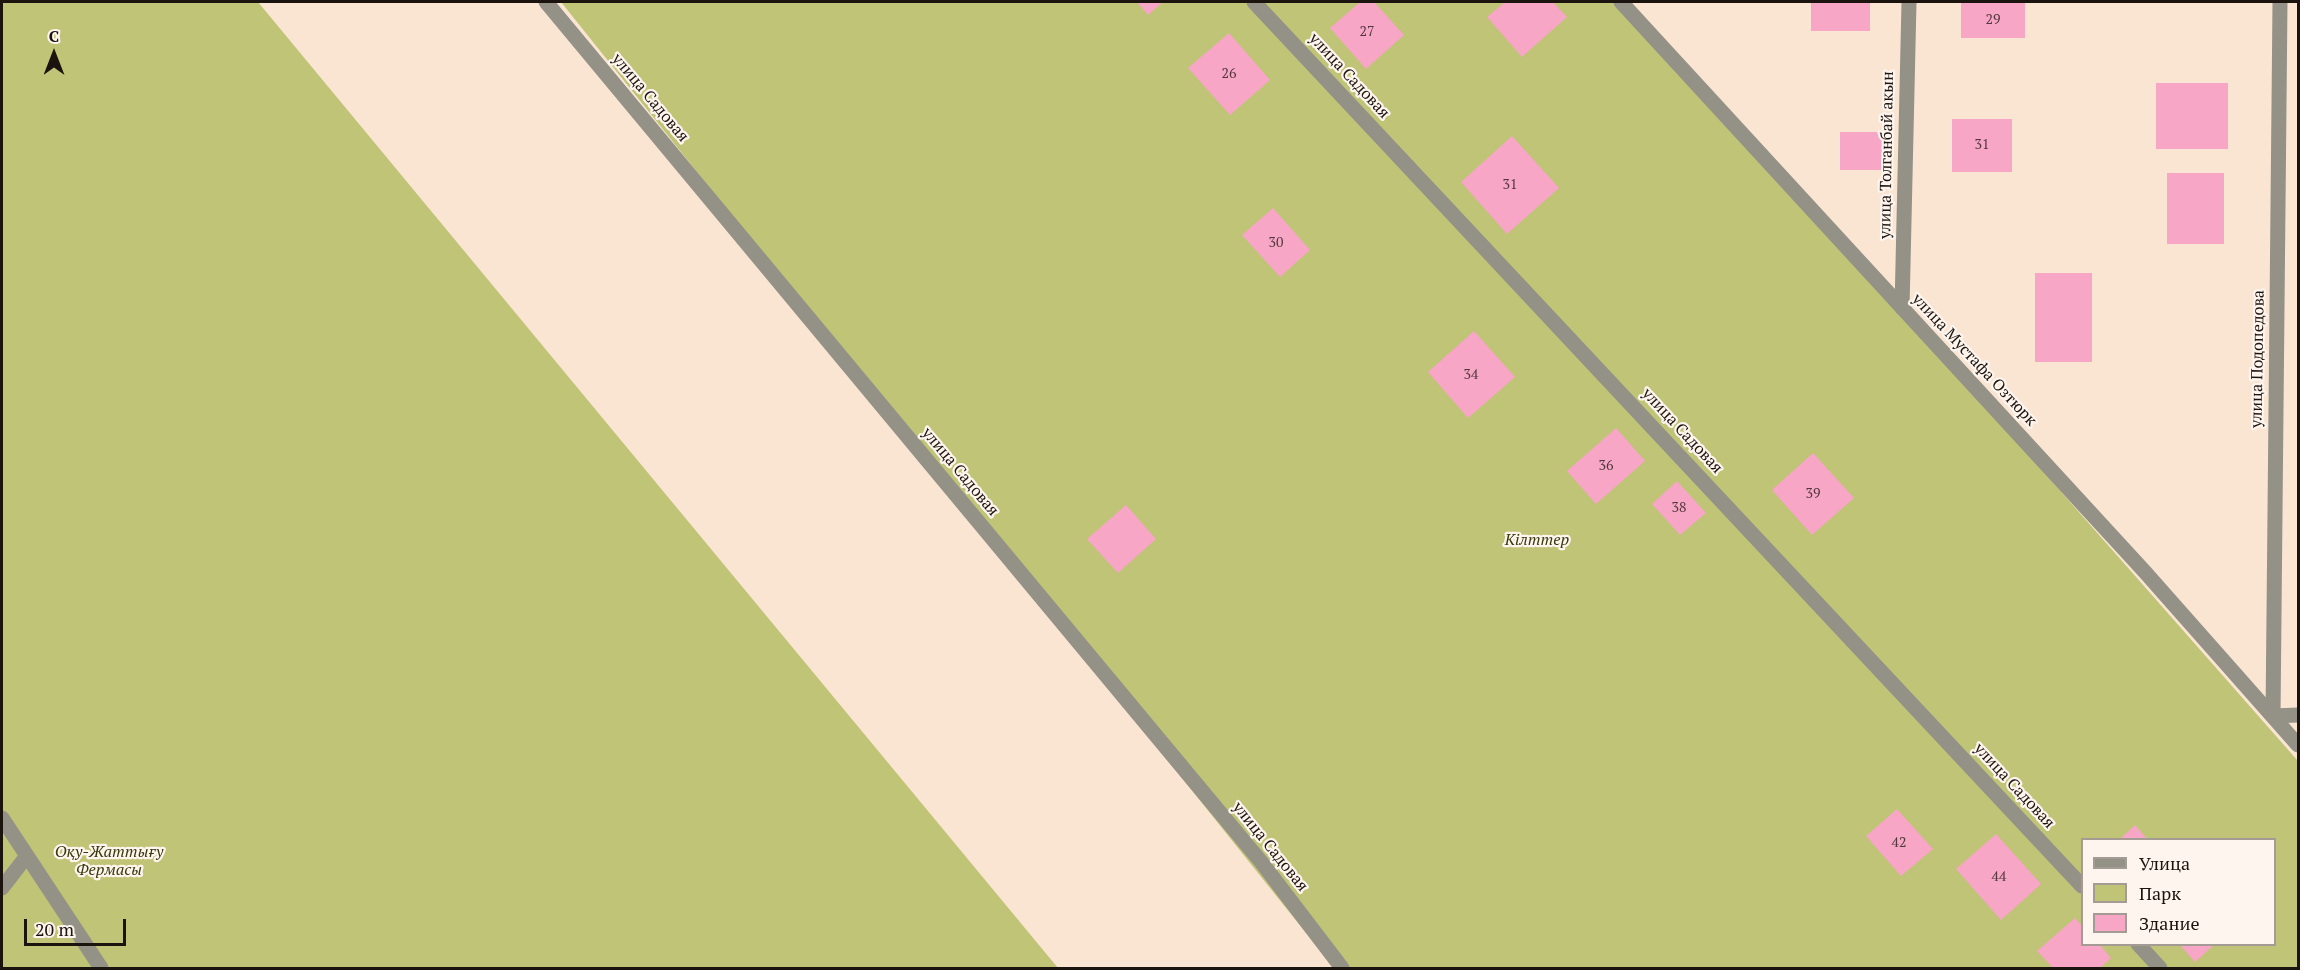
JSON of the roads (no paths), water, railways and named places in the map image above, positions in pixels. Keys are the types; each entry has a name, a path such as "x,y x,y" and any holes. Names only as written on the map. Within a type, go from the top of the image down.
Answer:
{"street":[{"name":"улица Садовая","path":"546,2 1254,854 1342,969"},
{"name":"улица Садовая","path":"1254,2 2081,885"},
{"name":"улица Мустафа Озтюрк","path":"1621,2 2145,572 2298,745"},
{"name":"улица Толганбай акын","path":"1902,308 1909,2"},
{"name":"улица Подопедова","path":"2273,716 2280,2"},
{"path":"2273,716 2298,715"},
{"path":"2,818 101,969"},
{"path":"2,888 26,857"},
{"path":"2139,946 2160,969"}],"park label":[{"name":"Кілттер","path":"1537,540"},
{"name":"Оқу-Жаттығу Фермасы","path":"109,861"}]}
